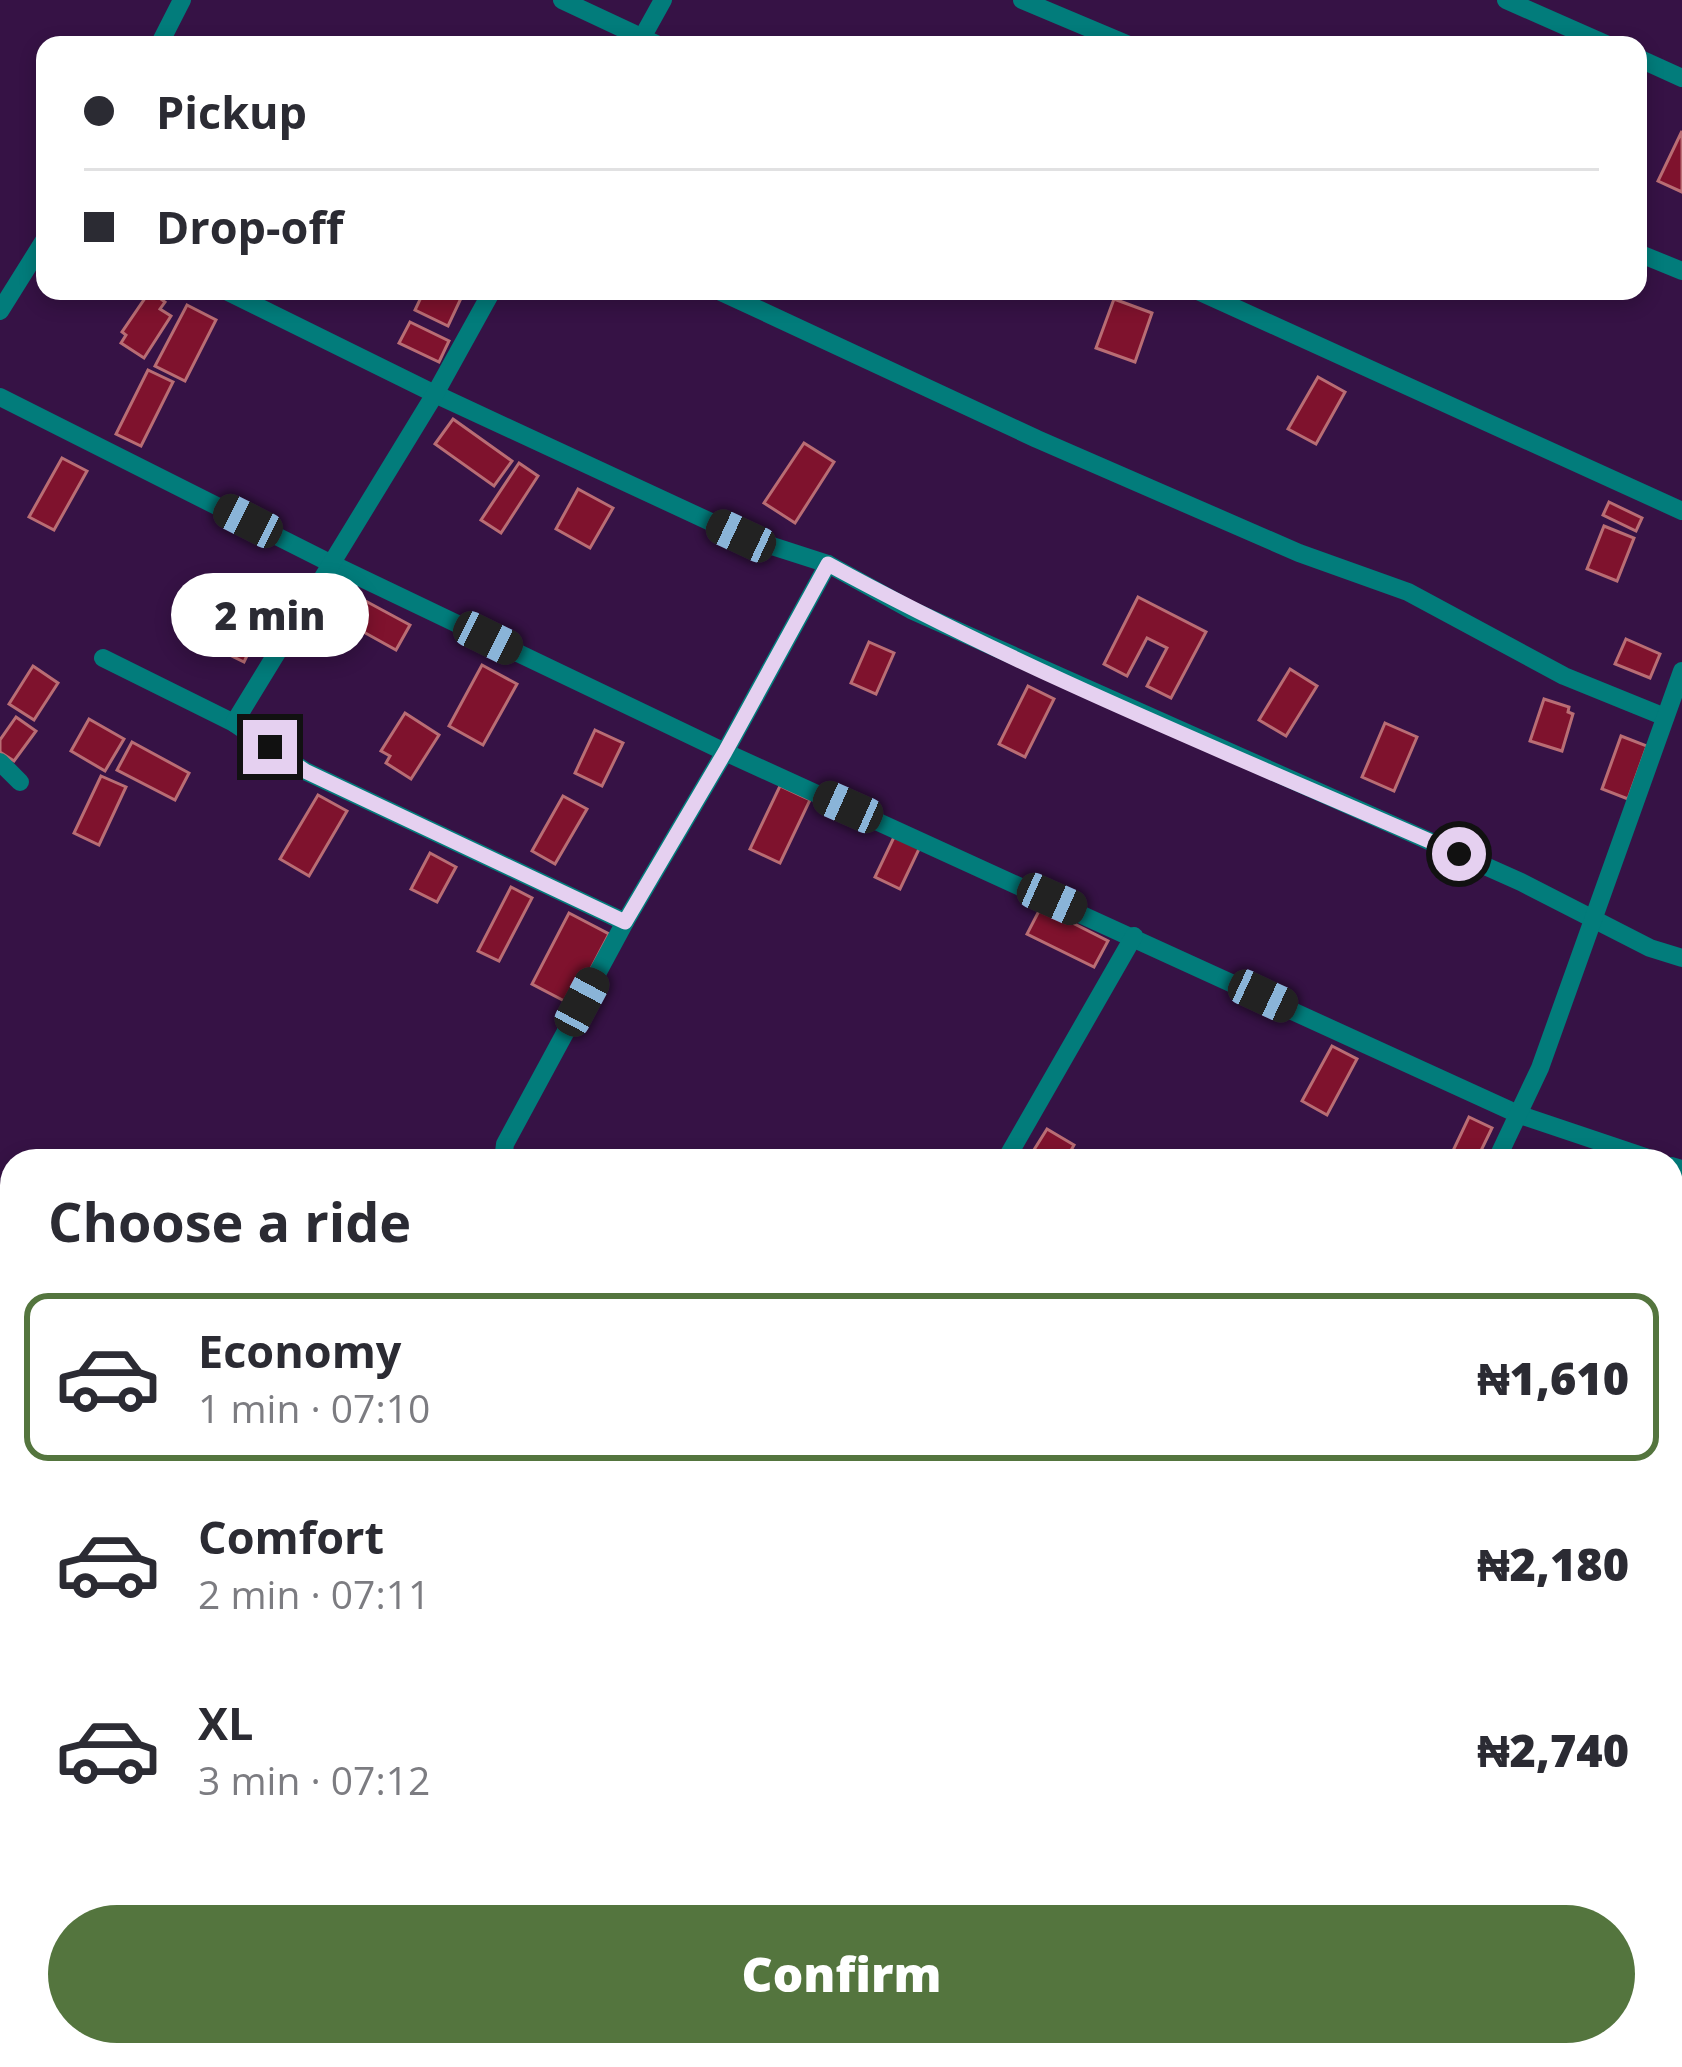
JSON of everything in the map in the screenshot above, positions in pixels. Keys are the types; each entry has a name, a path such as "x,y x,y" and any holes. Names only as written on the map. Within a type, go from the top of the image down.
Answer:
{"street":[{"path":"168,36 182,0"},
{"path":"562,0 632,36"},
{"path":"649,36 663,0"},
{"path":"1022,0 1108,36"},
{"path":"1506,0 1588,36"},
{"path":"1647,62 1682,78"},
{"path":"0,311 36,253"},
{"path":"1647,257 1682,271"},
{"path":"244,300 741,536 828,564 911,610 1521,882 1650,948 1682,958"},
{"path":"234,723 435,394 486,300"},
{"path":"738,300 1037,439 1299,553 1408,592 1564,676 1665,717"},
{"path":"1218,300 1682,511"},
{"path":"0,398 725,752 1520,1115 1621,1149"},
{"path":"504,1149 625,922 828,564"},
{"path":"103,658 234,723 305,771 625,922"},
{"path":"1502,1149 1520,1115 1682,671"},
{"path":"0,762 20,782"},
{"path":"1012,1149 1134,936"}],"building":[{"path":"1682,131 1682,192 1658,181"},
{"path":"144,300 165,302 160,309 171,316 144,358 121,343 126,335 122,332"},
{"path":"420,300 460,300 448,326 415,310"},
{"path":"1114,300 1152,313 1135,362 1096,348"},
{"path":"187,305 216,320 185,381 155,366"},
{"path":"410,322 449,341 439,362 399,343"},
{"path":"148,370 173,382 141,446 116,434"},
{"path":"1318,377 1345,392 1316,444 1288,429"},
{"path":"453,419 512,461 494,486 435,444"},
{"path":"804,443 834,462 795,523 764,503"},
{"path":"62,458 87,471 54,530 29,517"},
{"path":"519,463 538,476 501,533 481,520"},
{"path":"578,489 613,508 590,548 556,529"},
{"path":"1609,502 1642,518 1636,531 1603,515"},
{"path":"1604,526 1634,538 1617,581 1587,569"},
{"path":"347,591 410,625 396,650 333,615"},
{"path":"1138,597 1206,632 1171,698 1147,686 1167,648 1147,638 1127,676 1104,664"},
{"path":"201,610 256,637 244,662 189,635"},
{"path":"1626,639 1660,654 1650,678 1615,664"},
{"path":"869,642 894,653 876,694 851,683"},
{"path":"482,665 517,684 483,745 449,726"},
{"path":"33,666 58,683 34,720 9,704"},
{"path":"1290,669 1317,686 1286,736 1259,720"},
{"path":"1028,686 1054,699 1025,757 999,744"},
{"path":"1544,699 1569,707 1573,714 1562,751 1530,741"},
{"path":"405,713 439,735 411,779 386,763 390,756 381,751"},
{"path":"16,717 36,731 14,761 0,752 0,740"},
{"path":"89,719 124,739 105,771 71,751"},
{"path":"1385,723 1417,737 1394,791 1362,777"},
{"path":"595,730 623,743 602,786 575,773"},
{"path":"1621,736 1647,746 1628,799 1602,789"},
{"path":"132,742 189,773 175,800 117,770"},
{"path":"101,776 126,787 99,845 74,833"},
{"path":"780,786 810,800 780,863 750,849"},
{"path":"318,795 347,811 309,876 280,859"},
{"path":"563,796 587,809 555,864 532,851"},
{"path":"895,835 920,847 900,889 875,877"},
{"path":"430,853 456,867 437,902 411,889"},
{"path":"511,887 532,898 499,961 478,951"},
{"path":"1041,907 1108,941 1094,967 1027,934"},
{"path":"569,913 609,934 572,1005 532,984"},
{"path":"1332,1046 1357,1059 1327,1115 1302,1101"},
{"path":"1469,1117 1492,1128 1482,1149 1454,1149"},
{"path":"1047,1129 1074,1145 1072,1149 1034,1149"}],"route":[{"path":"270,747 305,771 625,922 828,564 911,610 1459,854"}]}
